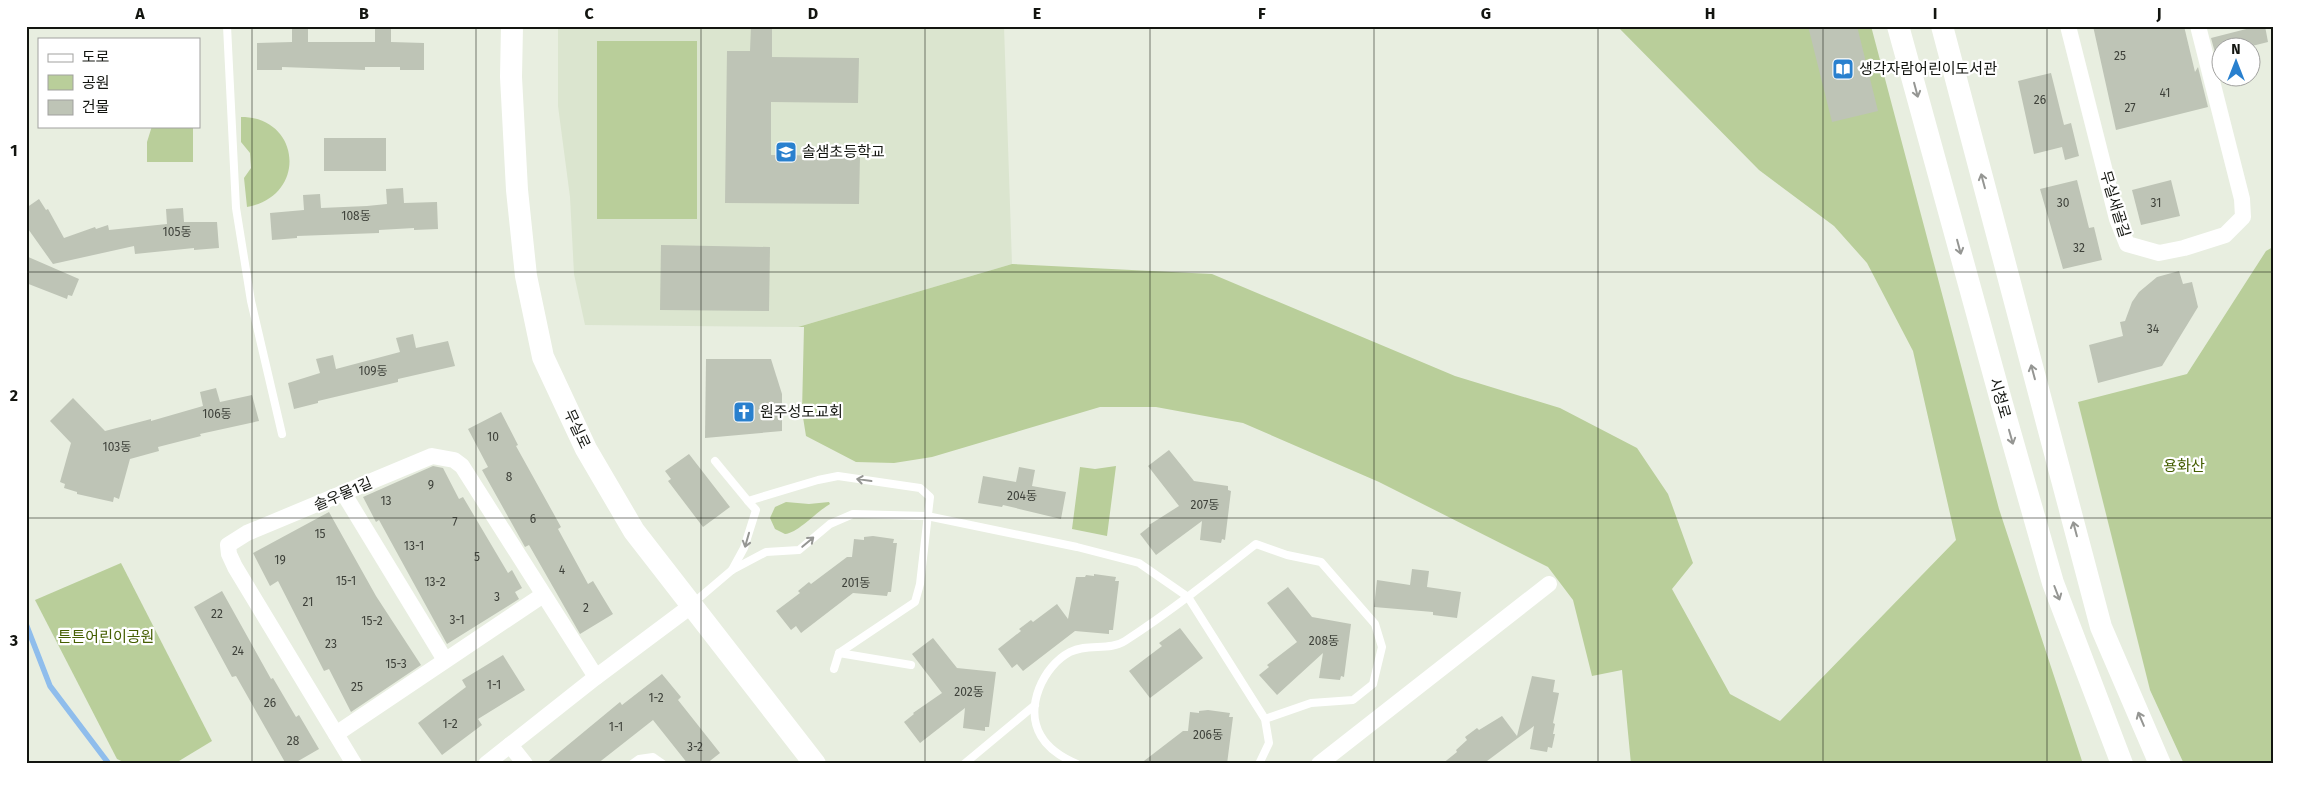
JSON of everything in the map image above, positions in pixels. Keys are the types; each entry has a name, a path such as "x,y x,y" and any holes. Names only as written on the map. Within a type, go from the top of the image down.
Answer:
{"street":[{"name":"무실로","path":"512,26 511,77 517,190 526,276 543,357 586,449 629,523 691,606 815,764"},
{"name":"시청로","path":"1898,26 2053,582 2122,764"},
{"path":"1942,26 2102,627 2160,764"},
{"name":"무실새골길","path":"2068,26 2117,218 2127,244 2159,253 2184,248 2225,235 2243,217 2242,200 2198,26"},
{"name":"솔우물1길","path":"354,764 235,567 229,554 228,545 248,533 432,456 454,460 462,466 596,677"},
{"path":"344,494 445,660"},
{"path":"1319,764 1548,584"},
{"path":"336,734 543,595"},
{"path":"486,764 596,677 691,606"},
{"path":"510,745 525,764"}],"lane":[{"path":"227,26 236,208 250,301 282,434"},
{"path":"715,461 756,510 744,548 732,570"},
{"path":"748,501 838,476 920,488 930,497 920,584 915,602 839,653 834,668"},
{"path":"691,606 732,570 766,552 799,550 830,524 853,514 927,516 1077,547 1139,563 1188,597 1265,719 1269,744 1259,764"},
{"path":"1076,764 1063,758 1041,736 1036,722 1036,705 1046,674 1058,660 1071,651 1123,642 1188,597 1256,544 1286,555 1321,562 1376,624 1382,647 1373,684 1353,700 1311,702 1265,719"},
{"path":"839,653 912,665"},
{"path":"964,764 1036,705"},
{"path":"632,764 639,759 653,757 663,764"}],"shaded area":[{"name":"솔샘초등학교","path":"558,26 1004,26 1012,264 798,327 585,325 574,274 570,197 558,106"}],"green space":[{"path":"1617,26 1871,26 1999,509 2083,764 1631,764 1622,670 1592,676 1573,600 1548,567 1379,482 1243,423 1156,407 1100,407 932,457 894,463 856,462 806,436 802,411 804,327 798,327 1012,264 1212,274 1455,376 1560,408 1637,448 1668,494 1693,563 1672,589 1730,694 1780,721 1956,540 1913,351 1867,263 1834,226 1759,170"},
{"path":"597,41 697,41 697,219 597,219"},
{"path":"241,117 261,120 276,130 285,143 289,158 288,174 280,188 267,200 247,207 244,178 251,168 250,153 241,142"},
{"path":"151,128 193,128 193,162 147,162 147,142"},
{"name":"용화산","path":"2273,247 2273,764 2184,764 2150,690 2078,402 2187,374 2266,251"},
{"path":"1116,466 1107,536 1072,529 1080,467 1095,469"},
{"path":"786,502 809,504 829,502 830,504 796,530 785,534 775,529 770,518 775,507"},
{"name":"튼튼어린이공원","path":"121,563 212,741 174,764 128,764 117,759 35,600"}],"building":[{"path":"751,26 772,26 772,57 859,58 858,103 771,102 771,155 860,156 859,204 725,203 727,51 750,51"},
{"name":"생각자람어린이도서관","path":"1808,26 1857,26 1878,111 1832,122"},
{"path":"2093,26 2184,26 2195,72 2198,67 2208,107 2116,130"},
{"path":"2258,26 2265,26 2268,42 2262,44 2262,38 2212,38 2212,42 2211,38"},
{"path":"292,27 308,27 308,42 375,42 375,27 391,27 391,42 424,43 424,70 400,70 400,67 365,67 365,70 282,67 282,70 257,70 257,43 292,42"},
{"path":"2051,73 2064,125 2071,123 2079,156 2065,160 2062,147 2034,154 2018,81"},
{"path":"324,138 386,138 386,171 324,171"},
{"path":"2077,180 2089,228 2094,227 2102,260 2063,269 2040,189"},
{"path":"2171,180 2180,216 2141,225 2132,190"},
{"path":"403,188 404,203 437,202 438,229 379,230 379,233 297,236 297,238 272,240 270,213 304,210 303,195 320,194 321,208 367,206 387,204 386,189"},
{"path":"39,199 46,210 48,209 64,238 95,227 96,229 108,225 109,230 167,224 166,209 183,208 184,222 217,222 219,248 194,250 194,248 135,254 134,246 53,264 26,226 26,208"},
{"path":"661,245 770,247 769,311 660,310"},
{"path":"26,256 79,279 72,296 68,295 67,299 26,283"},
{"path":"2179,271 2183,284 2192,282 2198,307 2162,366 2098,383 2089,345 2123,336 2120,322 2125,321 2132,302 2139,292 2157,277"},
{"path":"413,334 416,348 448,341 455,366 398,379 398,382 318,401 318,403 294,409 288,383 320,373 316,359 333,355 336,369 400,352 396,338"},
{"name":"원주성도교회","path":"706,359 771,359 782,394 782,431 705,438"},
{"path":"216,388 220,402 252,395 259,421 200,434 201,436 158,447 159,451 130,459 119,499 114,497 113,502 77,494 77,492 64,488 65,484 60,482 71,443 50,421 73,398 105,431 151,419 151,421 203,406 200,392"},
{"path":"501,412 518,445 516,446 561,527 558,529 588,584 593,581 613,614 580,634 529,545 525,547 482,470 488,467 468,429"},
{"path":"1169,450 1194,481 1228,486 1228,490 1231,491 1225,540 1222,539 1221,543 1200,540 1202,521 1156,555 1140,534 1149,525 1179,506 1148,466"},
{"path":"689,454 730,507 703,527 668,481 671,479 665,471"},
{"path":"433,466 443,468 459,499 463,497 508,573 512,570 522,588 515,592 519,599 447,644 379,520 376,522 363,497"},
{"path":"1019,467 1035,470 1032,486 1066,492 1061,519 1003,505 1002,507 978,503 983,476 1016,482"},
{"path":"329,512 376,596 421,665 351,712 329,669 324,671 278,581 270,586 253,553"},
{"path":"873,536 894,539 893,543 897,543 891,592 888,592 887,596 853,593 801,633 796,626 791,630 776,611 800,593 798,591 809,582 811,584 847,557 852,557 854,539 864,540 864,537"},
{"path":"1412,569 1429,571 1427,587 1461,592 1457,618 1433,615 1433,612 1374,607 1377,580 1410,585"},
{"path":"1094,574 1116,577 1115,581 1119,581 1113,630 1109,630 1109,634 1075,631 1023,671 1017,664 1012,668 998,649 1021,631 1019,629 1031,620 1033,622 1057,604 1068,619 1076,577 1094,576"},
{"path":"1288,587 1312,617 1351,624 1344,677 1341,676 1340,680 1319,678 1323,653 1277,695 1259,675 1269,667 1267,665 1297,642 1267,603"},
{"path":"222,591 271,679 273,678 296,717 299,715 319,749 293,764 286,764 236,676 232,677 194,607"},
{"path":"1180,628 1203,658 1150,698 1129,671 1162,646 1159,643"},
{"path":"933,638 957,668 996,672 989,727 985,727 985,731 963,728 965,708 920,743 904,722 913,713 942,693 912,654"},
{"path":"503,655 525,690 478,719 482,725 442,755 418,723 466,687 462,680"},
{"path":"662,674 681,697 678,700 720,753 706,764 688,764 653,720 597,764 545,764 620,702 622,705"},
{"path":"1532,676 1555,680 1553,692 1559,693 1553,723 1555,724 1553,734 1555,734 1552,748 1548,747 1547,752 1530,749 1534,726 1483,764 1442,764 1457,752 1456,750 1467,740 1465,737 1477,728 1479,730 1502,716 1517,736"},
{"path":"1208,710 1230,713 1229,717 1233,717 1227,764 1140,764 1183,731 1188,731 1190,712 1199,713 1199,711"}],"waterway":[{"path":"26,624 50,686 109,764"}],"place":[{"name":"생각자람어린이도서관","path":"1843,69"},
{"name":"솔샘초등학교","path":"786,152"},
{"name":"원주성도교회","path":"744,412"}]}
